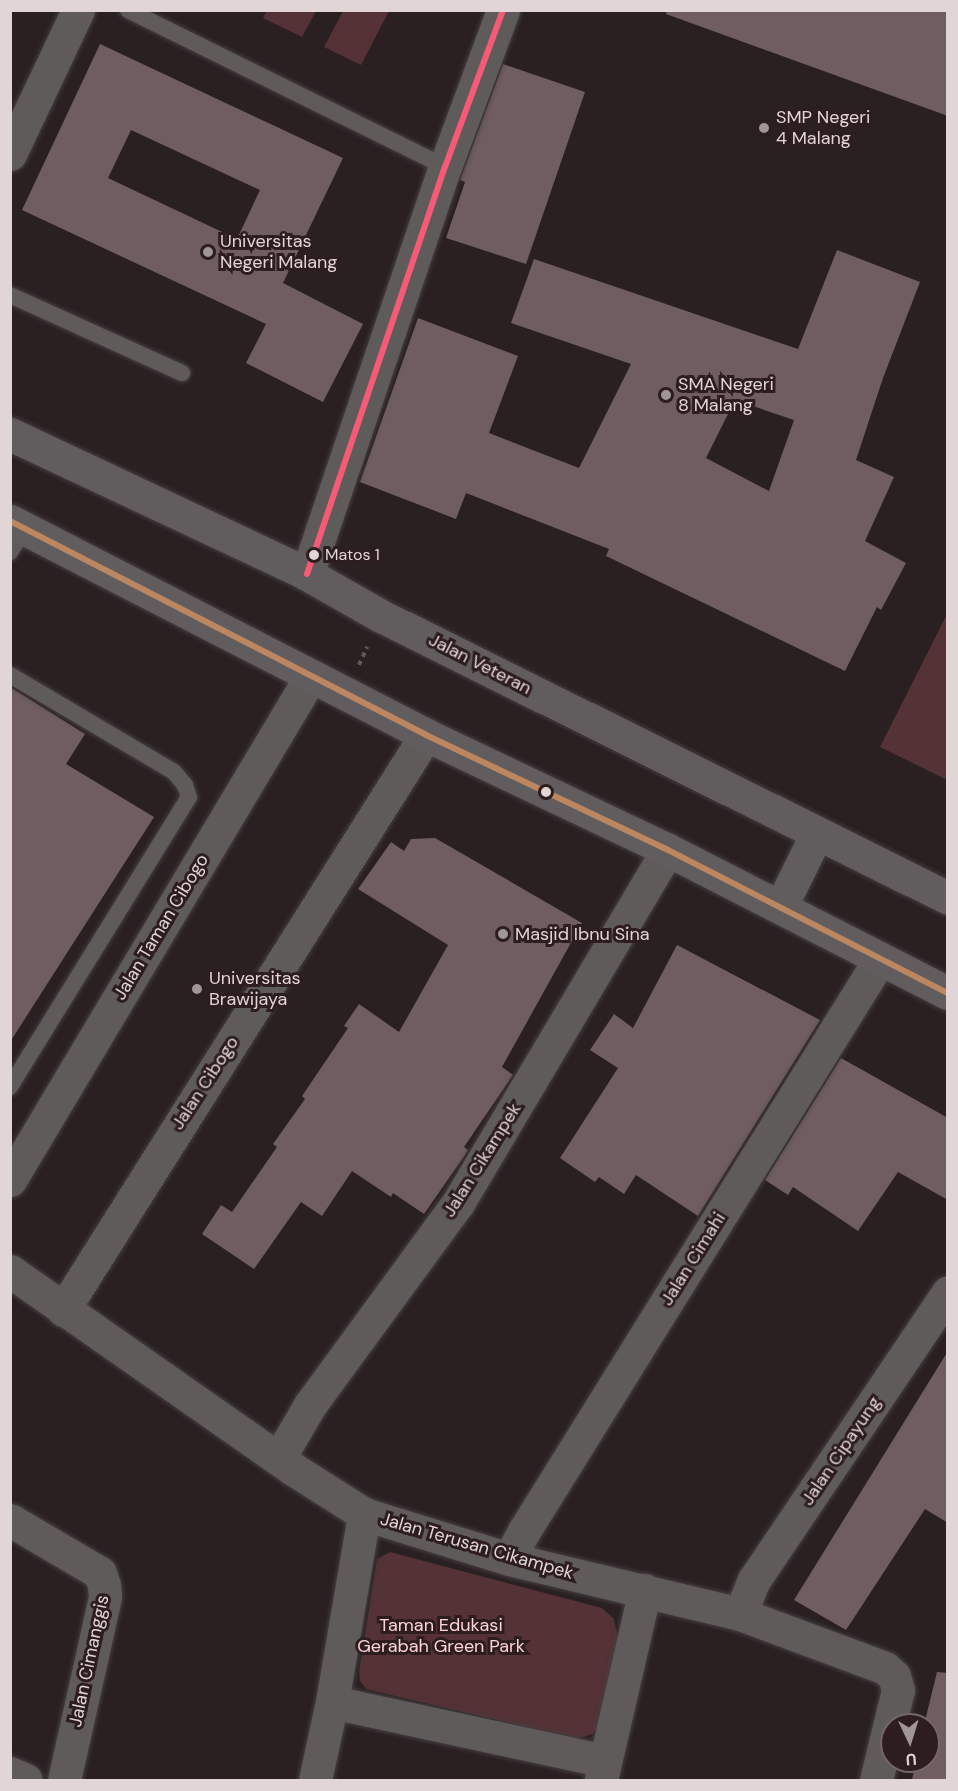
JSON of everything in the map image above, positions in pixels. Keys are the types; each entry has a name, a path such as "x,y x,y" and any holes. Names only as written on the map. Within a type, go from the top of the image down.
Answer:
{"main road":[{"name":"Jalan Veteran","path":"10,434 307,574 381,616 948,898"},
{"path":"15,534 311,676 426,735 668,850 948,993"},
{"path":"781,906 817,833"}],"street":[{"path":"10,154 78,10"},
{"path":"307,574 445,167 503,10"},
{"name":"Jalan Taman Cibogo","path":"10,1180 311,676"},
{"name":"Jalan Cibogo","path":"63,1310 426,735"},
{"name":"Jalan Cikampek","path":"279,1458 310,1405 458,1203 668,850"},
{"name":"Jalan Cimahi","path":"509,1559 524,1531 880,959"},
{"name":"Jalan Terusan Cikampek","path":"10,1271 63,1310 364,1514 509,1559 740,1614 885,1668 894,1676 898,1690 876,1780"},
{"name":"Jalan Cipayung","path":"740,1614 754,1581 948,1292"},
{"path":"315,1780 332,1702 364,1514"},
{"name":"Jalan Cimanggis","path":"10,1520 100,1574 104,1585 105,1597 64,1780"},
{"path":"332,1702 603,1771 645,1590"},
{"path":"10,1773 26,1780"}],"lane":[{"path":"128,10 445,167"},
{"path":"10,295 182,373"},
{"path":"10,675 174,772 185,785 189,797 10,1087"}],"path":[{"path":"358,667 372,637"}],"green space":[{"path":"267,10 316,11 302,37 263,18"},
{"path":"343,11 389,11 361,65 324,47"},
{"path":"948,615 947,780 880,747"},
{"name":"Taman Edukasi Gerabah Green Park","path":"390,1552 602,1608 614,1619 618,1639 602,1725 592,1734 577,1739 366,1689 360,1681 359,1671 377,1559"}],"building":[{"path":"667,10 948,10 948,116 666,14"},
{"path":"100,44 343,158 283,283 363,324 323,402 246,363 266,324 22,210","holes":["131,130 260,190 237,239 108,178"]},
{"path":"503,64 585,92 526,264 446,238 465,182 460,180"},
{"path":"837,250 920,282 883,378 856,460 894,477 865,541 906,563 881,610 877,607 845,671 606,556 609,549 466,493 456,519 360,482 418,318 518,356 489,433 579,468 631,364 511,323 534,259 798,349","holes":["735,400 794,420 769,491 706,458"]},
{"path":"10,687 85,734 66,764 154,817 10,1042"},
{"path":"435,838 582,923 502,1067 513,1075 464,1147 468,1150 463,1158 424,1214 393,1193 391,1197 352,1171 322,1216 301,1202 254,1269 202,1234 221,1205 232,1212 277,1147 273,1144 305,1099 302,1096 348,1028 344,1026 359,1004 399,1032 448,945 358,889 391,842 404,851 411,839"},
{"path":"677,945 820,1020 698,1216 636,1175 624,1194 599,1177 595,1182 560,1158 618,1068 590,1050 614,1014 633,1028"},
{"path":"841,1058 948,1118 948,1200 898,1172 858,1231 793,1187 788,1195 765,1180"},
{"path":"948,1351 948,1523 925,1509 846,1630 794,1600"},
{"path":"937,1672 948,1673 948,1780 912,1780 913,1773 940,1773 940,1713 927,1713"}],"transit line":[{"path":"307,574 445,167 503,10"},
{"path":"10,521 426,735 668,850 948,993"}],"place":[{"name":"SMP Negeri 4 Malang","path":"764,128"},
{"name":"Universitas Negeri Malang","path":"208,252"},
{"name":"SMA Negeri 8 Malang","path":"666,395"},
{"name":"Matos 1","path":"314,555"},
{"name":"Masjid Ibnu Sina","path":"503,934"},
{"name":"Universitas Brawijaya","path":"197,989"}]}
